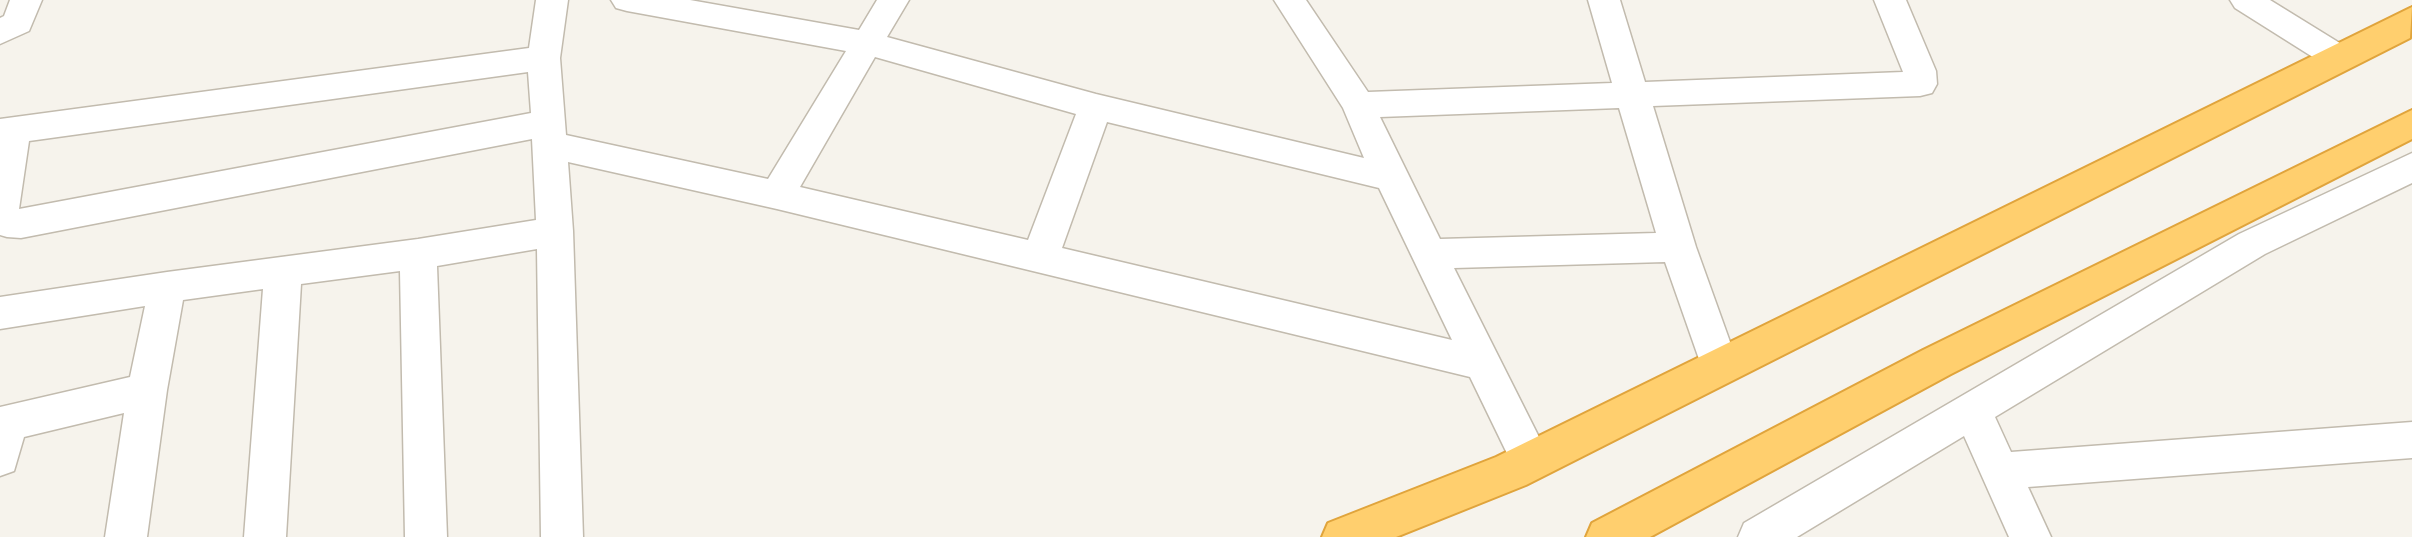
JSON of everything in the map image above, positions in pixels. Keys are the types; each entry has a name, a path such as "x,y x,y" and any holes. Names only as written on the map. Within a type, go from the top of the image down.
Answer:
{"highway":[{"path":"1344,537 1531,461 2339,58 2407,33"},
{"path":"1608,537 1937,362 2412,123"}],"street":[{"path":"0,32 18,23 26,0"},
{"path":"552,0 544,58 555,231 562,537"},
{"path":"627,0 866,43 1096,107 1392,178"},
{"path":"778,195 893,0"},
{"path":"1290,0 1359,105 1370,135 1480,363 1531,461"},
{"path":"1604,0 1678,247 1720,367"},
{"path":"1359,105 1920,84 1920,71 1890,0"},
{"path":"2246,0 2339,58"},
{"path":"544,58 7,131 0,215 8,223 21,224 549,134 778,195 1480,363"},
{"path":"1040,258 1096,107"},
{"path":"1759,537 2252,244 2412,167"},
{"path":"0,313 167,287 283,274 555,231"},
{"path":"1429,254 1678,247"},
{"path":"418,254 426,537"},
{"path":"265,537 283,274"},
{"path":"126,537 147,390 167,287"},
{"path":"2,436 147,390"},
{"path":"1972,410 2030,537"},
{"path":"1999,471 2412,440"}]}
